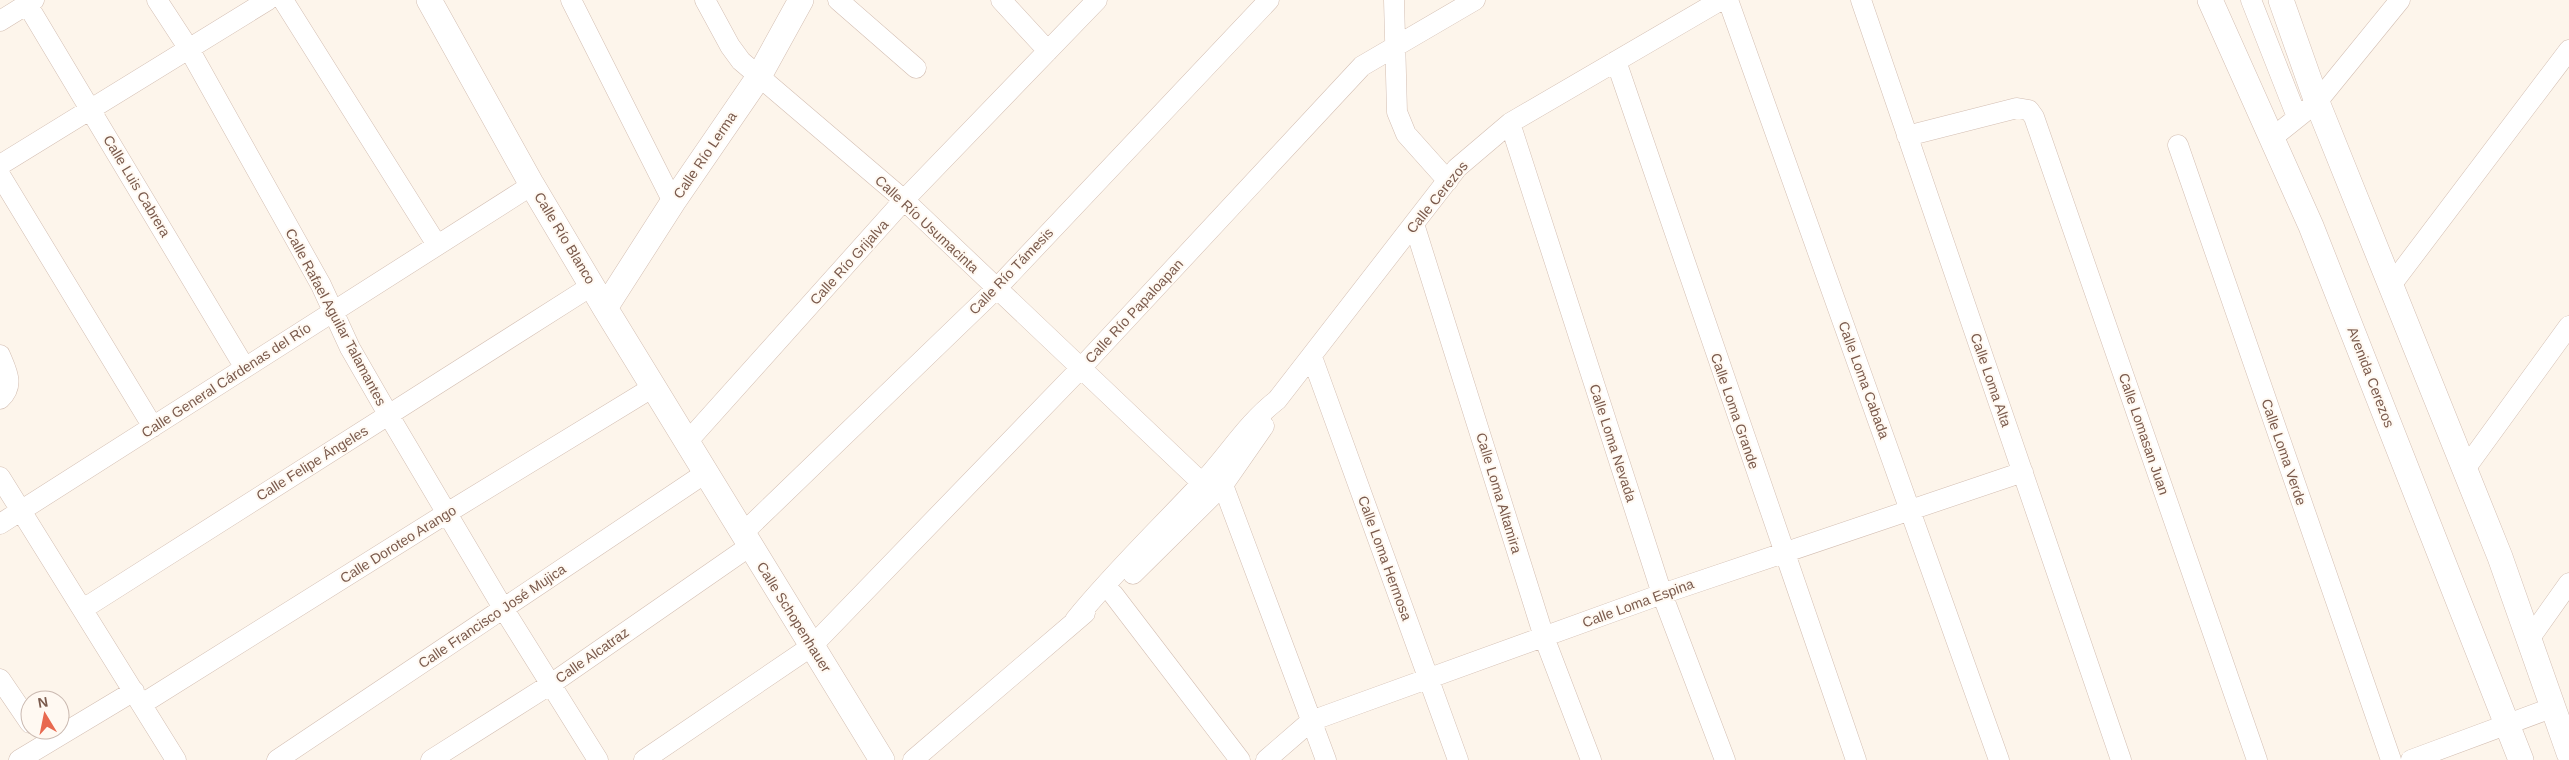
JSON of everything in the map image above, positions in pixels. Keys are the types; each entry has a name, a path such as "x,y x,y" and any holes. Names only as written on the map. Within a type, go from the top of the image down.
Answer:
{"street":[{"name":"Calle Rafael Aguilar Talamantes","path":"157,0 188,49 321,285 350,348 388,414 503,608 598,760"},
{"path":"0,165 268,0"},
{"path":"283,0 437,245"},
{"name":"Calle Río Blanco","path":"429,0 532,184 605,308 707,472"},
{"path":"571,0 673,202"},
{"name":"Calle Río Usumacinta","path":"706,0 730,46 741,61 758,78 904,200 1202,483"},
{"name":"Calle Río Lerma","path":"605,308 673,202 758,78 801,0"},
{"path":"838,0 916,68"},
{"path":"1001,0 1048,51"},
{"name":"Calle Río Grijalva","path":"688,441 904,200 1097,0"},
{"name":"Calle Río Támesis","path":"746,540 996,289 1269,0"},
{"path":"1394,0 1397,112 1406,134 1448,181"},
{"name":"Calle Río Papaloapan","path":"644,760 812,646 1080,369 1362,66 1475,0"},
{"name":"Calle Cerezos","path":"1075,620 1103,586 1202,483 1257,415 1277,400 1457,168 1510,123 1721,0"},
{"name":"Calle Loma Cabada","path":"1728,0 1999,760"},
{"name":"Calle Loma Alta","path":"1860,0 2121,760"},
{"name":"Avenida Cerezos","path":"2210,0 2312,226 2521,760"},
{"path":"2250,0 2297,117"},
{"path":"2281,0 2317,102 2392,284 2530,638 2569,753"},
{"path":"2272,138 2317,102 2400,0"},
{"path":"0,21 30,2"},
{"name":"Calle Luis Cabrera","path":"30,2 245,368"},
{"path":"2392,284 2569,50"},
{"name":"Calle Loma Grande","path":"1616,61 1856,760"},
{"name":"Calle Lomasan Juan","path":"1906,136 2017,108 2029,110 2034,117 2256,760"},
{"name":"Calle Loma Nevada","path":"1510,123 1662,594 1725,760"},
{"name":"Calle Loma Verde","path":"2178,145 2390,760"},
{"path":"0,174 153,427"},
{"name":"Calle General Cárdenas del Río","path":"0,524 532,184"},
{"name":"Calle Loma Altamira","path":"1414,224 1544,638 1591,760"},
{"name":"Calle Felipe Ángeles","path":"82,609 593,285"},
{"path":"2465,469 2569,326"},
{"path":"0,355 10,378 7,392 0,399"},
{"name":"Calle Loma Hermosa","path":"1312,357 1458,760"},
{"name":"Calle Doroteo Arango","path":"70,725 138,697 447,513 655,386"},
{"name":"Calle Cerezos","path":"913,760 1075,620 1112,594 1223,485 1268,420 1277,400"},
{"name":"Calle Schopenhauer","path":"707,472 746,540 882,760"},
{"name":"Calle Francisco José Mujica","path":"277,760 707,472"},
{"name":"Calle Loma Espina","path":"1266,760 1311,722 1662,594 2023,472"},
{"path":"0,477 176,760"},
{"path":"1223,485 1326,760"},
{"name":"Calle Alcatraz","path":"431,760 550,684 746,540"},
{"path":"2530,638 2569,583"},
{"path":"1112,594 1240,760"},
{"path":"0,679 20,709"},
{"path":"2411,760 2508,726 2554,707"},
{"name":"Calle Doroteo Arango","path":"20,760 38,740"}]}
